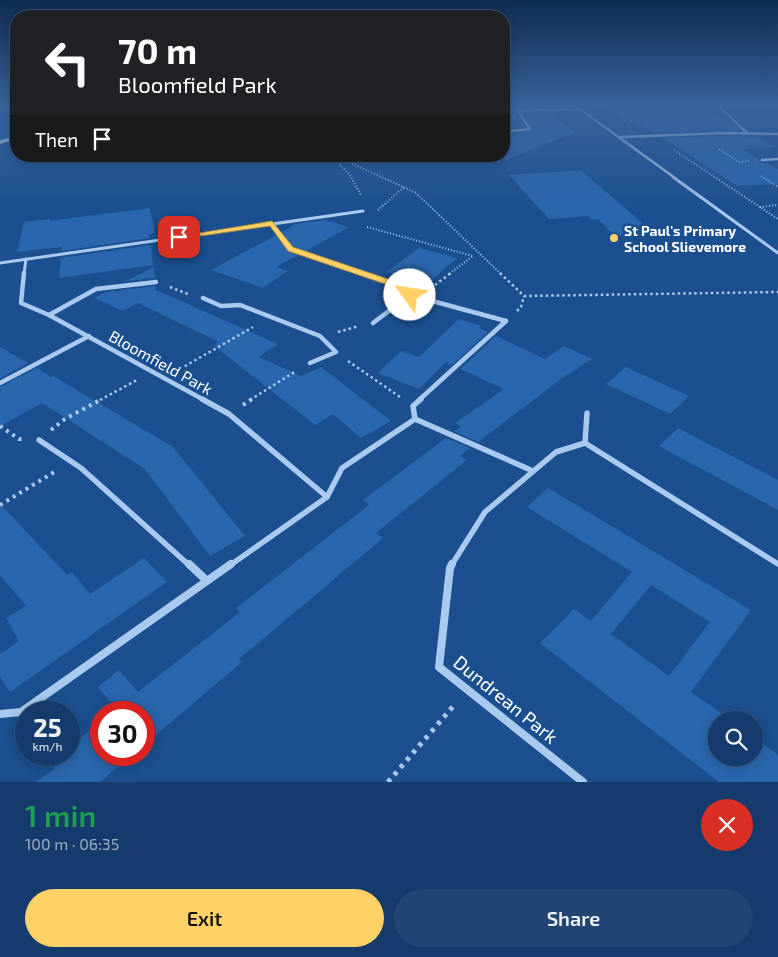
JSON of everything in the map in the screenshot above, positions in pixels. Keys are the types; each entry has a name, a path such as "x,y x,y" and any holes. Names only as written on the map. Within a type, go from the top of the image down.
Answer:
{"street":[{"path":"625,140 778,253"},
{"path":"762,160 778,159"},
{"path":"0,262 363,211"},
{"path":"272,224 290,249 397,285 410,295 506,322 413,406 415,419"},
{"name":"Bloomfield Park","path":"26,258 21,304 49,314 229,414 327,497"},
{"path":"49,314 96,288 156,282"},
{"path":"373,322 410,295"},
{"path":"203,298 221,306 240,305 320,336 336,352 310,363"},
{"path":"0,383 89,336"},
{"path":"584,443 586,412"},
{"path":"415,419 533,471 556,452 584,443 778,564"},
{"path":"0,714 21,712 327,497 342,468 415,419"},
{"path":"39,440 72,461 207,581"},
{"name":"Dundrean Park","path":"533,471 485,512 450,568 439,667 583,782"}],"path":[{"path":"661,140 778,219"},
{"path":"704,140 740,162 762,160"},
{"path":"337,162 349,174 360,192 363,211 372,215 380,230"},
{"path":"349,162 416,193 524,296 778,292"},
{"path":"372,215 404,187"},
{"path":"759,207 778,205"},
{"path":"362,225 473,256"},
{"path":"410,295 435,285 473,256 480,254"},
{"path":"164,378 271,317"},
{"path":"320,336 373,322"},
{"path":"336,352 413,406"},
{"path":"229,414 310,363"},
{"path":"0,426 18,439 39,440 64,419 152,372"},
{"path":"0,506 72,461"},
{"path":"388,782 468,690"}],"building":[{"path":"510,140 554,140 510,159"},
{"path":"667,140 764,140 777,147 742,149 759,159 760,163 767,163 778,169 778,184 737,186"},
{"path":"581,170 653,232 615,236 598,219 592,220 588,216 549,219 509,175"},
{"path":"150,208 155,233 149,234 150,238 62,251 62,247 17,252 24,222 50,219 49,221"},
{"path":"325,220 349,227 306,251 292,246 282,232 295,224"},
{"path":"276,235 288,251 298,255 276,267 288,271 263,288 211,270"},
{"path":"151,245 153,265 59,278 61,258"},
{"path":"419,248 457,258 427,284 386,272"},
{"path":"154,267 155,278 126,281"},
{"path":"156,286 156,290 278,344 259,357 301,376 321,367 391,421 361,438 333,414 315,425 214,346 217,341 138,303 123,311 94,298 106,292"},
{"path":"459,319 481,326 479,328 488,332 452,365 446,362 419,389 378,373 401,351 419,357"},
{"path":"496,336 545,359 564,346 592,359 564,377 478,442 454,431 461,427 455,423 504,389 460,369"},
{"path":"0,347 28,363 0,378"},
{"path":"626,367 689,396 670,414 606,384"},
{"path":"37,368 173,447 245,536 210,556 145,469 42,403 0,426 0,387"},
{"path":"678,428 778,480 778,510 659,446"},
{"path":"446,438 470,448 460,456 467,460 376,533 383,538 239,659 242,662 155,736 155,701 110,701 98,687 119,670 138,692 240,612 236,608 369,505 363,500"},
{"path":"548,488 751,610 691,692 718,711 708,711 708,766 763,766 763,744 778,755 778,782 719,782 540,643 574,609 591,621 632,572 527,507","holes":["651,585 710,622 669,676 611,634"]},
{"path":"0,504 67,575 72,572 90,594 144,558 167,582 10,692 0,677 0,654 19,641 6,618 26,606 0,575"},
{"path":"90,730 90,766 119,766 100,782 36,782 55,768 54,766 80,766 80,738"}],"place":[{"name":"St Paul's Primary School Slievemore","path":"614,238"}],"route":[{"path":"179,237 272,224 290,249 397,285 410,295"}]}
